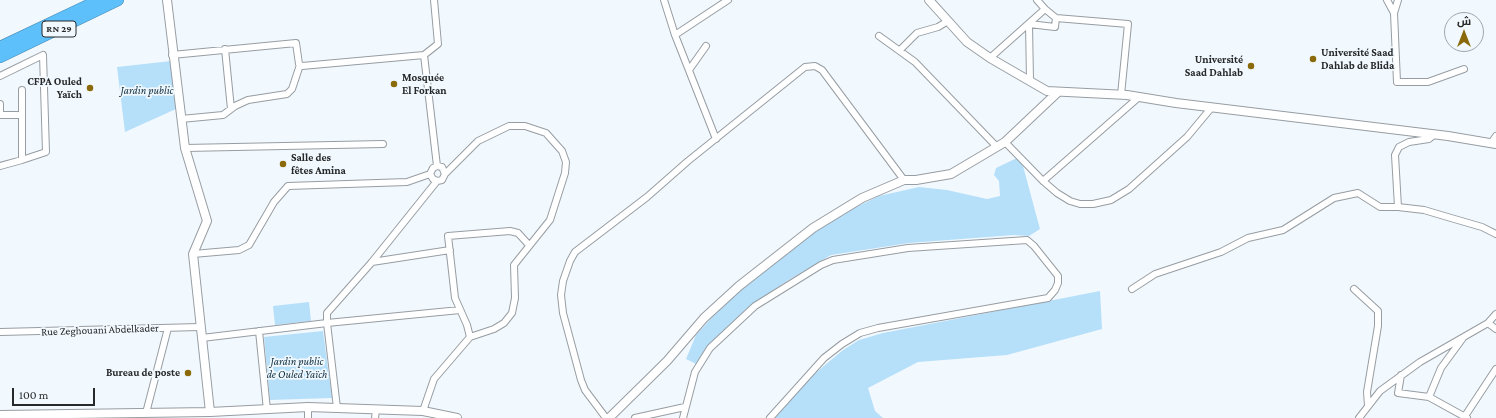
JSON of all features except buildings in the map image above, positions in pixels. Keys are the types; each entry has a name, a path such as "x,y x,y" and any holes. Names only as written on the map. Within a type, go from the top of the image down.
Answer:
{"highway":[{"name":"RN 29","path":"0,47 84,4 99,0"},
{"name":"RN 29","path":"0,57 118,0"}],"street":[{"path":"167,0 172,55 185,148 208,221 193,254 210,412"},
{"path":"300,65 424,55 438,44 434,0"},
{"path":"664,0 675,35 716,139"},
{"path":"675,35 728,0"},
{"path":"1037,0 1056,18 1128,24 1122,95"},
{"path":"1387,0 1394,13"},
{"path":"1398,0 1394,13 1397,82 1428,82 1464,69"},
{"path":"932,1 967,42 990,58 1047,91 1122,95 1494,141"},
{"path":"990,58 1045,9"},
{"path":"1029,24 1055,27 1056,18"},
{"path":"900,50 917,33 938,27 948,21"},
{"path":"1029,24 1030,80"},
{"path":"879,36 915,62 997,147"},
{"path":"172,55 296,42 300,65 289,92 248,100 223,115 181,119"},
{"path":"689,70 706,46"},
{"path":"225,49 231,109"},
{"path":"0,76 43,55 46,152 4,167 0,166"},
{"path":"424,55 437,166"},
{"path":"904,180 822,70 815,66 805,67 647,197 575,252 563,281 561,295 581,380 585,390 607,418 667,361 704,318 738,286 813,228 862,198 904,180 916,180 951,174 1006,142 1058,92"},
{"path":"22,90 22,160"},
{"path":"1043,181 1139,97"},
{"path":"0,104 0,116 22,115"},
{"path":"1006,142 1043,181 1070,201 1080,204 1093,204 1111,200 1128,189 1187,137 1212,107"},
{"path":"337,408 327,313 372,262 438,181 442,180 445,174 478,141 509,126 525,126 546,133 562,151 566,162 565,173 550,220 514,265 515,298 512,313 509,318 494,329 470,338 434,379 423,411"},
{"path":"1398,206 1395,155 1399,147 1409,142 1429,139 1435,134"},
{"path":"185,148 383,144"},
{"path":"437,166 442,168 445,174"},
{"path":"193,254 239,250 248,245 274,202 288,186 407,182 430,174 433,168 437,166"},
{"path":"430,174 433,179 438,181"},
{"path":"1132,288 1155,274 1221,252 1248,238 1283,230 1334,198 1358,193 1380,207 1398,206 1424,210 1482,227 1496,234"},
{"path":"470,338 467,325 456,298 448,236 510,231 518,233 529,245"},
{"path":"683,418 695,372 710,348 755,306 822,265 833,260 908,248 1027,240 1034,246 1058,276 1058,283 1055,290 1048,298 878,328 860,333 842,344 824,358 770,418"},
{"path":"372,262 450,250"},
{"path":"1354,289 1378,311 1378,326 1367,392 1368,406"},
{"path":"202,338 327,323 460,310"},
{"path":"1359,418 1380,391 1401,375 1420,362 1488,323 1496,314"},
{"path":"1488,323 1496,329"},
{"name":"Rue Zeghouani Abdelkader","path":"0,332 200,327"},
{"path":"146,413 168,328"},
{"path":"259,331 267,410"},
{"path":"1429,397 1441,368 1465,336"},
{"path":"1401,375 1398,393 1429,397 1466,417 1496,369"},
{"path":"308,407 308,418"},
{"path":"0,416 146,413 162,415 308,407 337,408 375,414 423,411 452,417"},
{"path":"635,418 685,407"}],"green space":[{"name":"Jardin public","path":"171,61 176,109 125,132 117,67"},
{"path":"1017,158 1023,166 1040,229 1029,236 1014,235 909,243 831,255 787,281 746,309 707,347 696,364 686,359 696,335 724,304 753,277 824,225 879,196 919,187 947,190 987,199 1000,196 999,181 994,175 996,168"},
{"path":"1100,291 1102,329 1007,355 918,362 868,388 875,411 883,418 774,418 812,376 843,350 859,340 883,333"},
{"path":"309,302 311,321 275,325 273,306"},
{"name":"Jardin public de Ouled Yaïch","path":"323,331 332,398 270,400 264,337"}],"place":[{"name":"Université Saad Dahlab de Blida","path":"1313,59"},
{"name":"Université Saad Dahlab","path":"1251,66"},
{"name":"Mosquée El Forkan","path":"394,84"},
{"name":"CFPA Ouled Yaïch","path":"90,88"},
{"name":"Salle des fêtes Amina","path":"283,164"},
{"name":"Bureau de poste","path":"188,373"}]}
